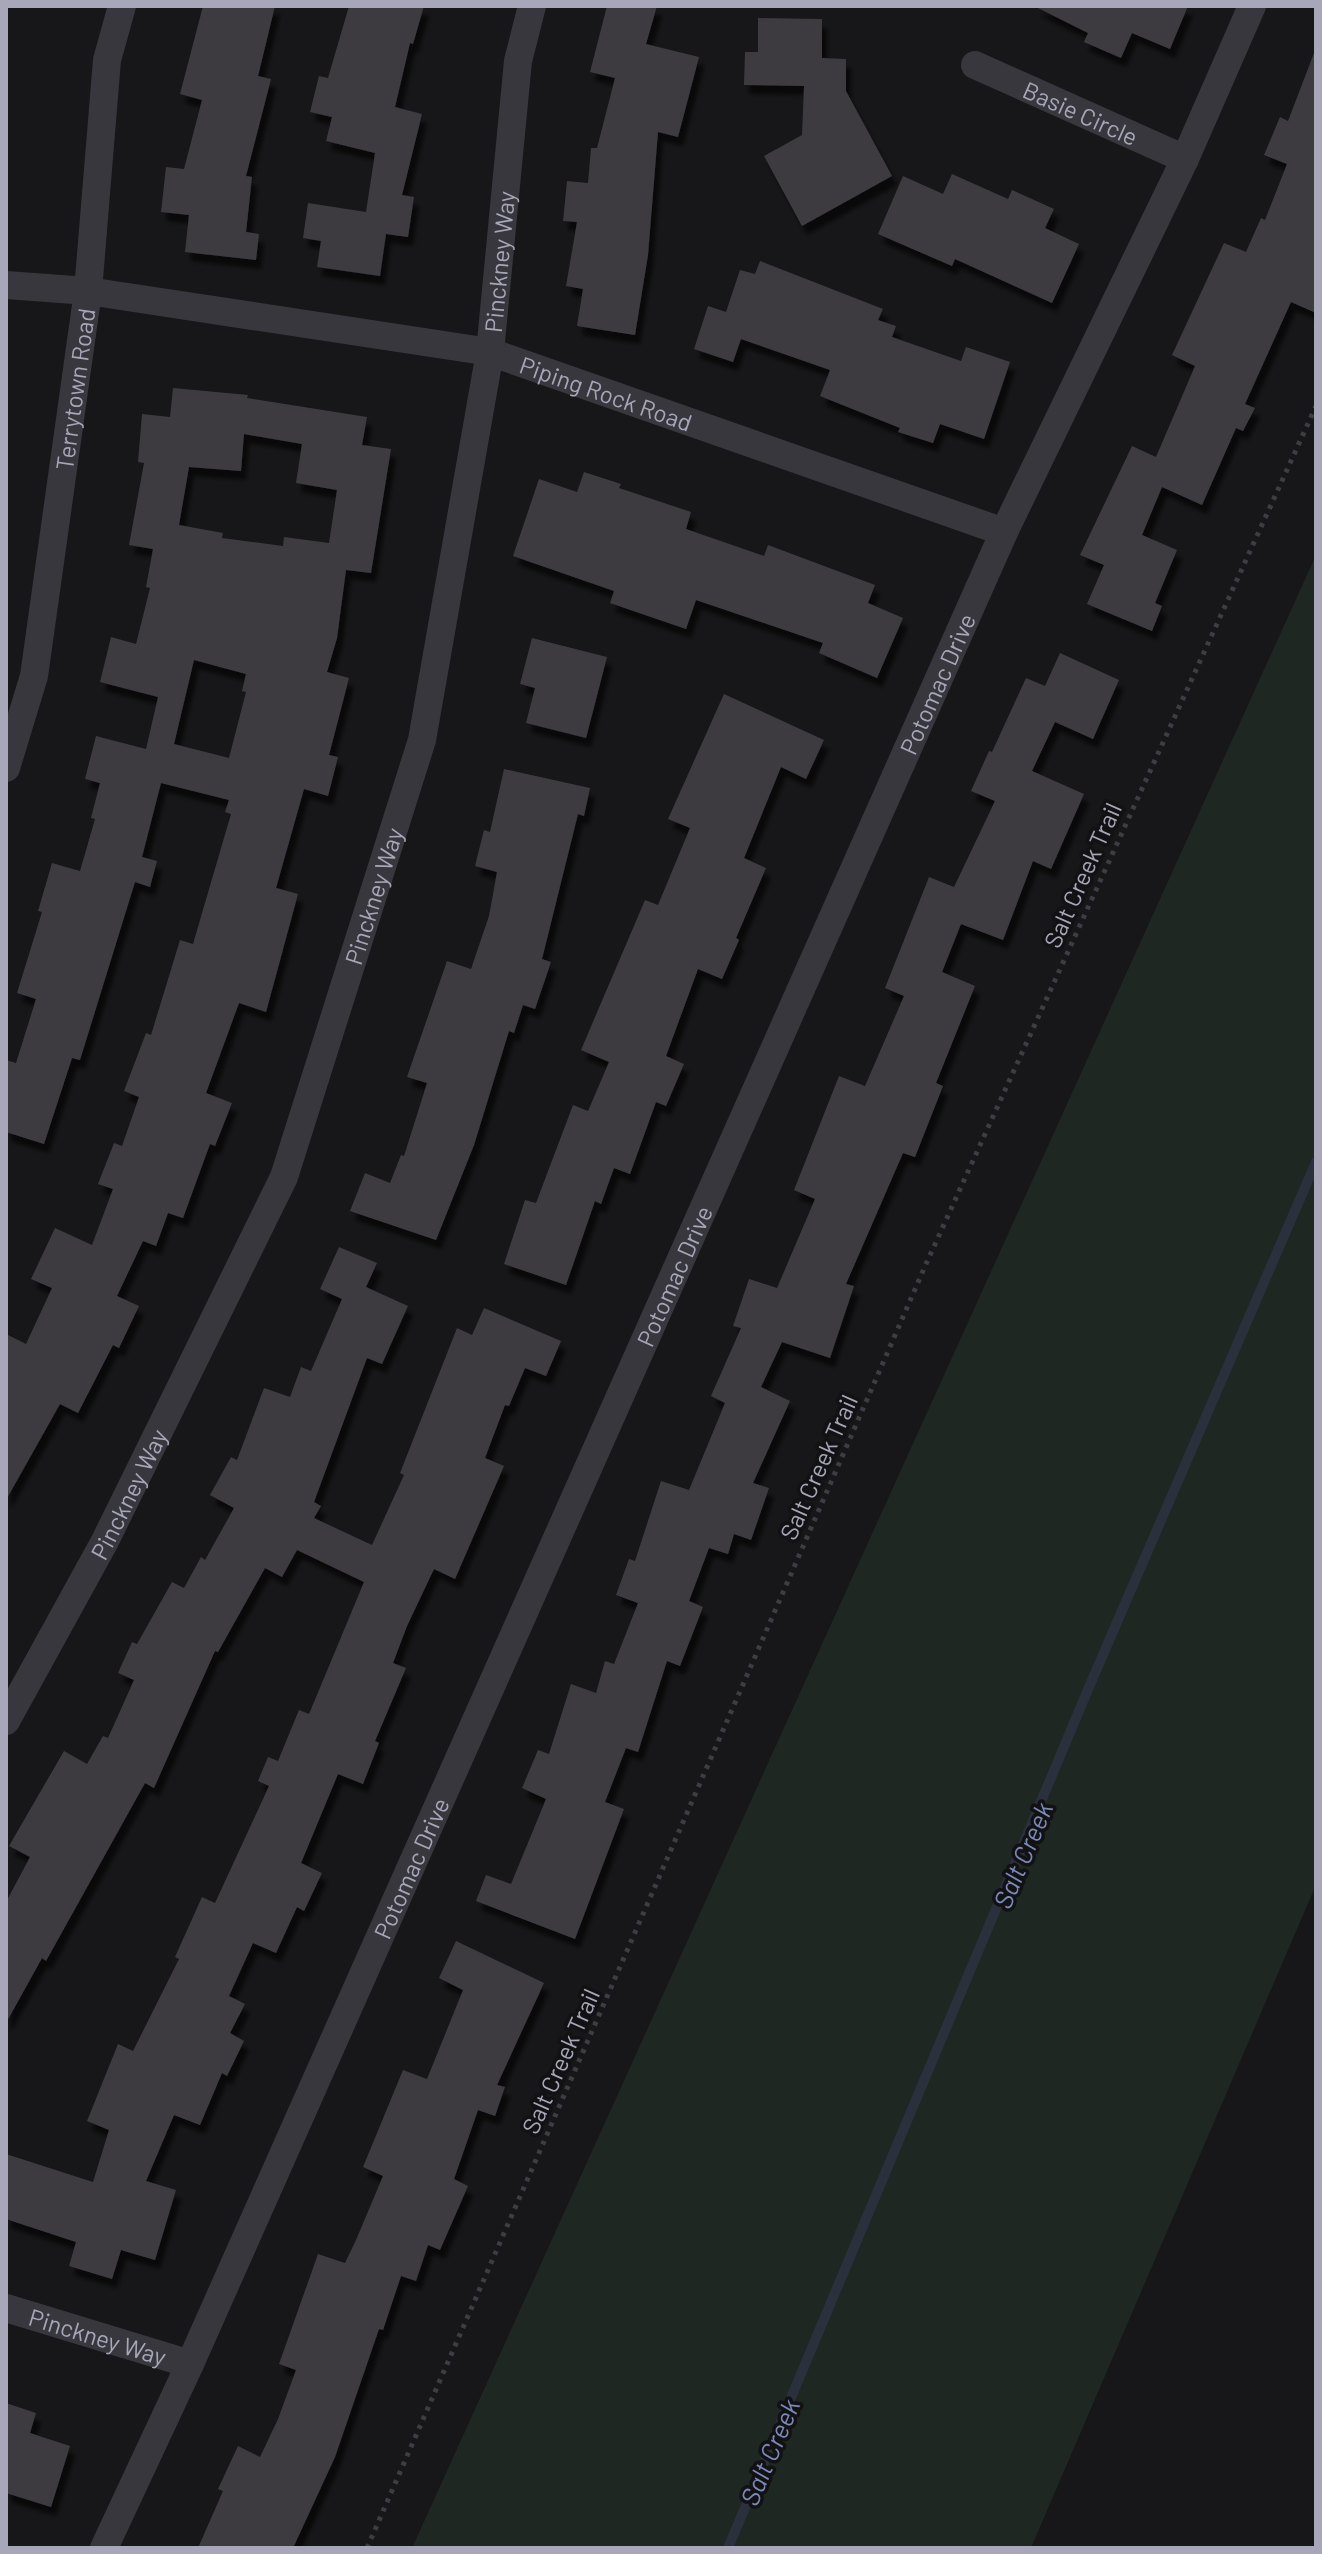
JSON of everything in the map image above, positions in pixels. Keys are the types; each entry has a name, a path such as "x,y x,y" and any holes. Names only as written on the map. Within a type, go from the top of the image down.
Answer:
{"street":[{"name":"Terrytown Road","path":"6,768 34,676 88,291 107,60 122,6"},
{"name":"Pinckney Way","path":"6,1721 105,1541 284,1177 422,740 490,352 518,61 532,6"},
{"name":"Potomac Drive","path":"104,2548 190,2364 1004,532 1185,159 1252,6"},
{"name":"Basie Circle","path":"975,65 1185,159"},
{"name":"Piping Rock Road","path":"6,285 88,291 490,352 1004,532"},
{"name":"Pinckney Way","path":"6,2308 190,2364"}],"path":[{"name":"Salt Creek Trail","path":"367,2548 919,1279 1316,406"}],"shaded area":[{"path":"1316,555 1316,1885 1031,2548 412,2548"}],"building":[{"path":"203,6 275,6 258,76 271,79 246,176 252,177 246,232 259,234 256,260 185,252 189,215 161,212 166,167 184,169 202,100 180,94"},
{"path":"349,6 424,6 413,44 410,43 395,107 422,114 402,195 414,197 408,237 386,234 380,276 317,267 321,241 303,238 308,203 366,212 375,153 326,141 332,117 310,112 319,76 328,78"},
{"path":"607,6 657,6 646,44 699,57 678,137 658,132 648,255 635,335 577,326 583,289 566,286 577,222 563,221 567,181 588,183 591,148 597,148 615,78 590,72"},
{"path":"1034,6 1188,6 1170,49 1132,33 1121,58 1084,42 1088,33"},
{"path":"758,18 822,19 822,58 846,59 846,91 892,176 802,226 764,156 802,135 804,86 744,85 745,52 758,52"},
{"path":"1314,53 1316,313 1291,302 1245,404 1255,408 1243,431 1236,428 1202,505 1162,487 1142,535 1177,550 1155,603 1162,606 1152,631 1087,604 1104,565 1080,555 1132,446 1156,457 1195,366 1172,355 1224,243 1246,252 1261,218 1265,220 1287,164 1264,155 1280,117 1288,121"},
{"path":"952,174 1008,199 1012,190 1054,209 1045,228 1079,244 1052,303 955,259 952,266 878,234 903,176 943,194"},
{"path":"760,261 883,309 878,320 896,326 892,337 961,361 966,347 1010,362 984,439 940,424 933,443 898,432 900,428 820,396 830,370 741,339 733,362 694,349 708,306 726,312 740,270 755,274"},
{"path":"173,388 248,395 247,398 367,417 362,445 391,449 371,573 346,570 337,638 327,672 349,678 329,755 338,757 328,796 304,789 276,888 298,894 266,1012 239,1003 206,1093 232,1103 215,1146 210,1144 183,1218 168,1213 156,1246 143,1241 117,1296 139,1306 119,1348 113,1345 78,1413 60,1404 6,1500 6,1334 26,1344 52,1288 31,1279 55,1228 92,1245 113,1189 98,1184 114,1143 122,1146 139,1097 124,1091 146,1033 151,1035 180,940 193,944 231,814 225,812 229,800 161,783 142,857 157,861 150,887 135,882 80,1060 72,1058 44,1144 6,1132 6,1060 16,1063 36,999 17,993 42,912 38,911 52,863 80,871 95,819 91,818 100,783 85,779 96,736 146,749 158,697 100,682 111,637 136,644 150,588 146,587 153,549 129,545 144,463 138,462 142,414 170,417","holes":["244,434 302,444 296,483 337,490 329,543 284,537 283,546 222,538 223,533 179,525 189,467 241,471","194,660 246,674 242,691 246,692 229,758 174,744"]},
{"path":"584,472 621,484 619,488 691,512 686,529 764,556 768,545 875,585 868,603 903,618 877,678 819,653 823,643 696,600 686,629 610,603 614,591 513,556 539,479 577,492"},
{"path":"532,638 607,657 586,738 526,723 535,688 520,684"},
{"path":"1060,653 1119,680 1093,739 1055,722 1032,771 1084,794 1051,869 1033,861 1003,940 961,924 942,972 975,986 936,1083 943,1086 915,1157 903,1153 846,1284 854,1286 830,1358 782,1342 761,1387 790,1401 753,1483 769,1488 751,1540 734,1534 728,1554 709,1548 689,1601 703,1607 680,1666 667,1661 638,1752 626,1748 605,1802 624,1809 575,1939 476,1901 486,1875 511,1884 546,1799 522,1788 538,1750 549,1754 571,1684 596,1693 605,1661 614,1664 638,1603 616,1595 629,1559 635,1561 661,1481 689,1490 725,1403 711,1396 741,1328 733,1326 749,1279 777,1288 815,1199 794,1190 839,1076 865,1086 904,996 885,988 929,877 954,887 995,801 971,791 989,751 992,752 1026,678 1045,686"},
{"path":"724,694 824,740 806,779 781,767 744,858 766,868 736,938 739,940 722,979 698,969 666,1056 684,1064 666,1106 656,1102 630,1174 614,1168 601,1204 595,1201 566,1285 504,1264 525,1200 536,1203 573,1105 588,1111 609,1062 581,1050 645,900 658,905 690,828 668,819"},
{"path":"504,769 590,788 584,816 578,814 542,959 551,962 535,1009 523,1005 514,1033 509,1031 474,1145 436,1240 350,1211 365,1173 390,1183 401,1155 404,1156 427,1083 407,1077 447,961 471,969 489,916 497,872 475,866 484,830 490,832"},
{"path":"339,1247 377,1263 366,1287 408,1306 382,1364 367,1358 314,1502 321,1506 314,1518 372,1545 404,1475 400,1473 457,1328 472,1335 484,1308 561,1341 546,1376 525,1368 509,1406 505,1405 485,1458 504,1466 455,1579 434,1569 407,1626 393,1663 406,1668 375,1741 379,1743 363,1784 338,1774 301,1863 322,1873 304,1911 297,1907 276,1953 253,1943 229,1996 245,2004 230,2033 244,2041 227,2076 222,2073 200,2125 174,2115 146,2181 176,2190 155,2260 121,2250 112,2279 69,2266 76,2242 6,2219 6,2154 93,2182 109,2130 87,2121 118,2044 133,2051 179,1959 175,1957 202,1897 215,1903 269,1786 258,1781 268,1757 278,1761 299,1710 309,1714 364,1582 297,1550 282,1577 265,1568 218,1652 215,1651 154,1788 145,1783 46,1961 42,1958 6,2023 6,1902 30,1857 9,1846 64,1751 87,1764 103,1736 108,1738 134,1680 118,1673 132,1642 137,1644 172,1582 184,1588 201,1557 205,1560 234,1508 210,1495 231,1457 237,1460 264,1388 290,1397 301,1367 311,1371 342,1299 320,1289"},
{"path":"456,1941 544,1983 497,2085 505,2087 495,2116 478,2110 454,2179 468,2186 440,2250 428,2245 416,2281 401,2276 383,2330 379,2329 335,2457 293,2548 198,2548 223,2491 218,2489 238,2446 260,2457 278,2419 296,2370 279,2364 318,2254 345,2263 356,2240 383,2176 363,2167 403,2070 427,2079 463,1990 439,1978"},
{"path":"6,2403 36,2413 30,2433 70,2446 51,2507 6,2493"}],"waterway":[{"name":"Salt Creek","path":"728,2548 1089,1687 1316,1162"}]}
